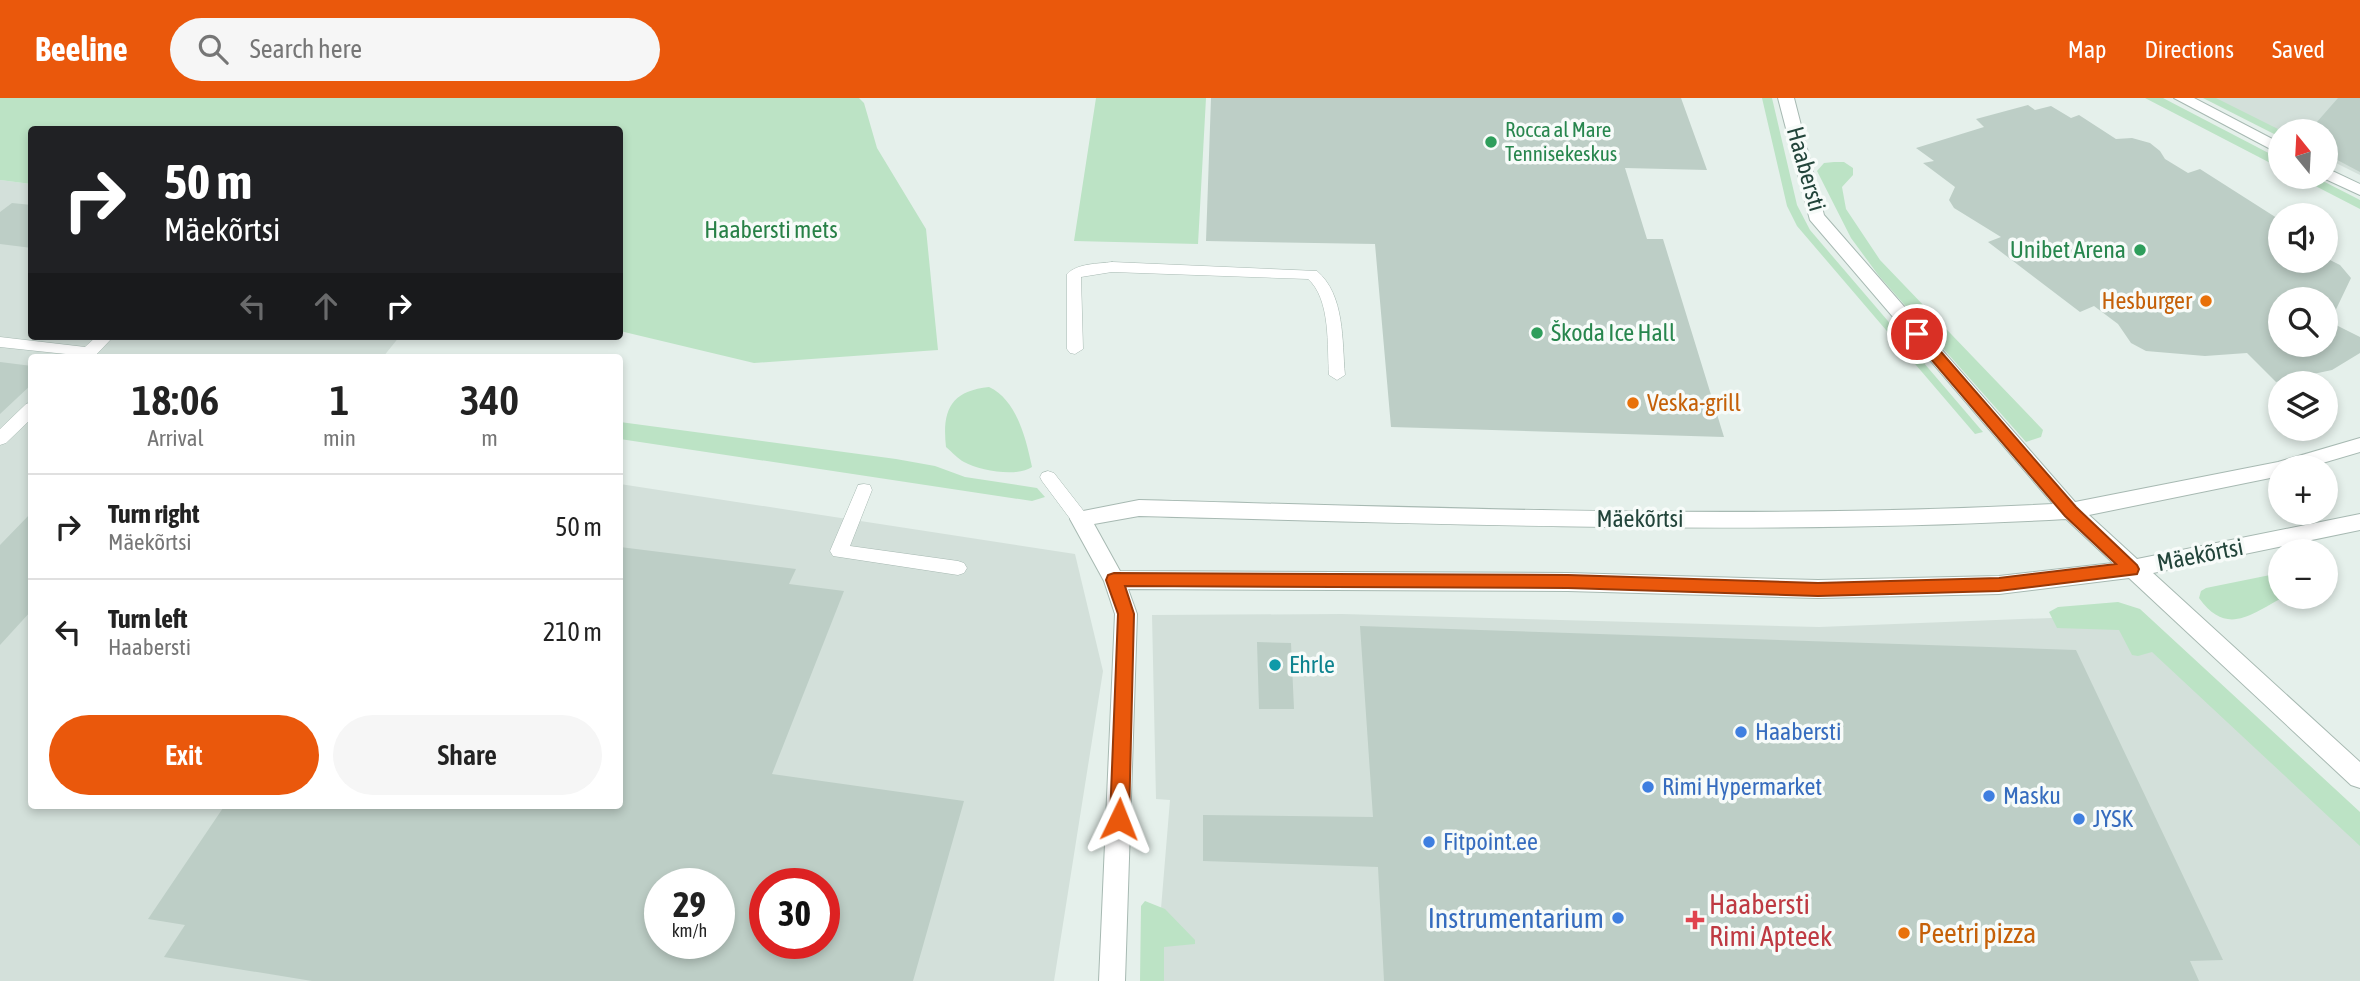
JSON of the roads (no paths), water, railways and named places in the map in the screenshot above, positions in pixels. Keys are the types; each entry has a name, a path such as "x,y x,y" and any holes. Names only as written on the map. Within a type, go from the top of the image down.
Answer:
{"street":[{"name":"Haabersti","path":"1787,98 1816,216 2071,511 2131,569 2360,776"},
{"path":"2182,98 2268,143"},
{"path":"2338,179 2360,190"},
{"name":"Mäekõrtsi","path":"2325,455 2360,444"},
{"name":"Mäekõrtsi","path":"1080,519 1139,508 1550,519 1776,520 1960,517 2071,511 2268,471"},
{"path":"1080,519 1114,580 1126,614 1112,981"},
{"name":"Mäekõrtsi","path":"1114,580 1568,582 1818,589 1999,585 2131,569 2360,522"}],"lane":[{"path":"1075,349 1074,274 1087,269 1112,267 1312,274 1321,278 1327,291 1337,375"},
{"path":"88,354 102,340"},
{"path":"0,342 80,354"},
{"path":"0,439 28,412"},
{"path":"1048,477 1080,519"},
{"path":"864,490 839,551 958,568"}],"place":[{"name":"Rocca al Mare Tennisekeskus","path":"1491,142"},
{"name":"Unibet Arena","path":"2140,250"},
{"name":"Hesburger","path":"2206,301"},
{"name":"Škoda Ice Hall","path":"1537,333"},
{"name":"Veska-grill","path":"1633,403"},
{"name":"Ehrle","path":"1275,665"},
{"name":"Haabersti","path":"1741,732"},
{"name":"Rimi Hypermarket","path":"1648,787"},
{"name":"Masku","path":"1989,796"},
{"name":"JYSK","path":"2079,819"},
{"name":"Fitpoint.ee","path":"1429,842"},
{"name":"Instrumentarium","path":"1618,918"},
{"name":"Haabersti Rimi Apteek","path":"1695,920"},
{"name":"Peetri pizza","path":"1904,933"}],"park label":[{"name":"Haabersti mets","path":"771,230"}]}
